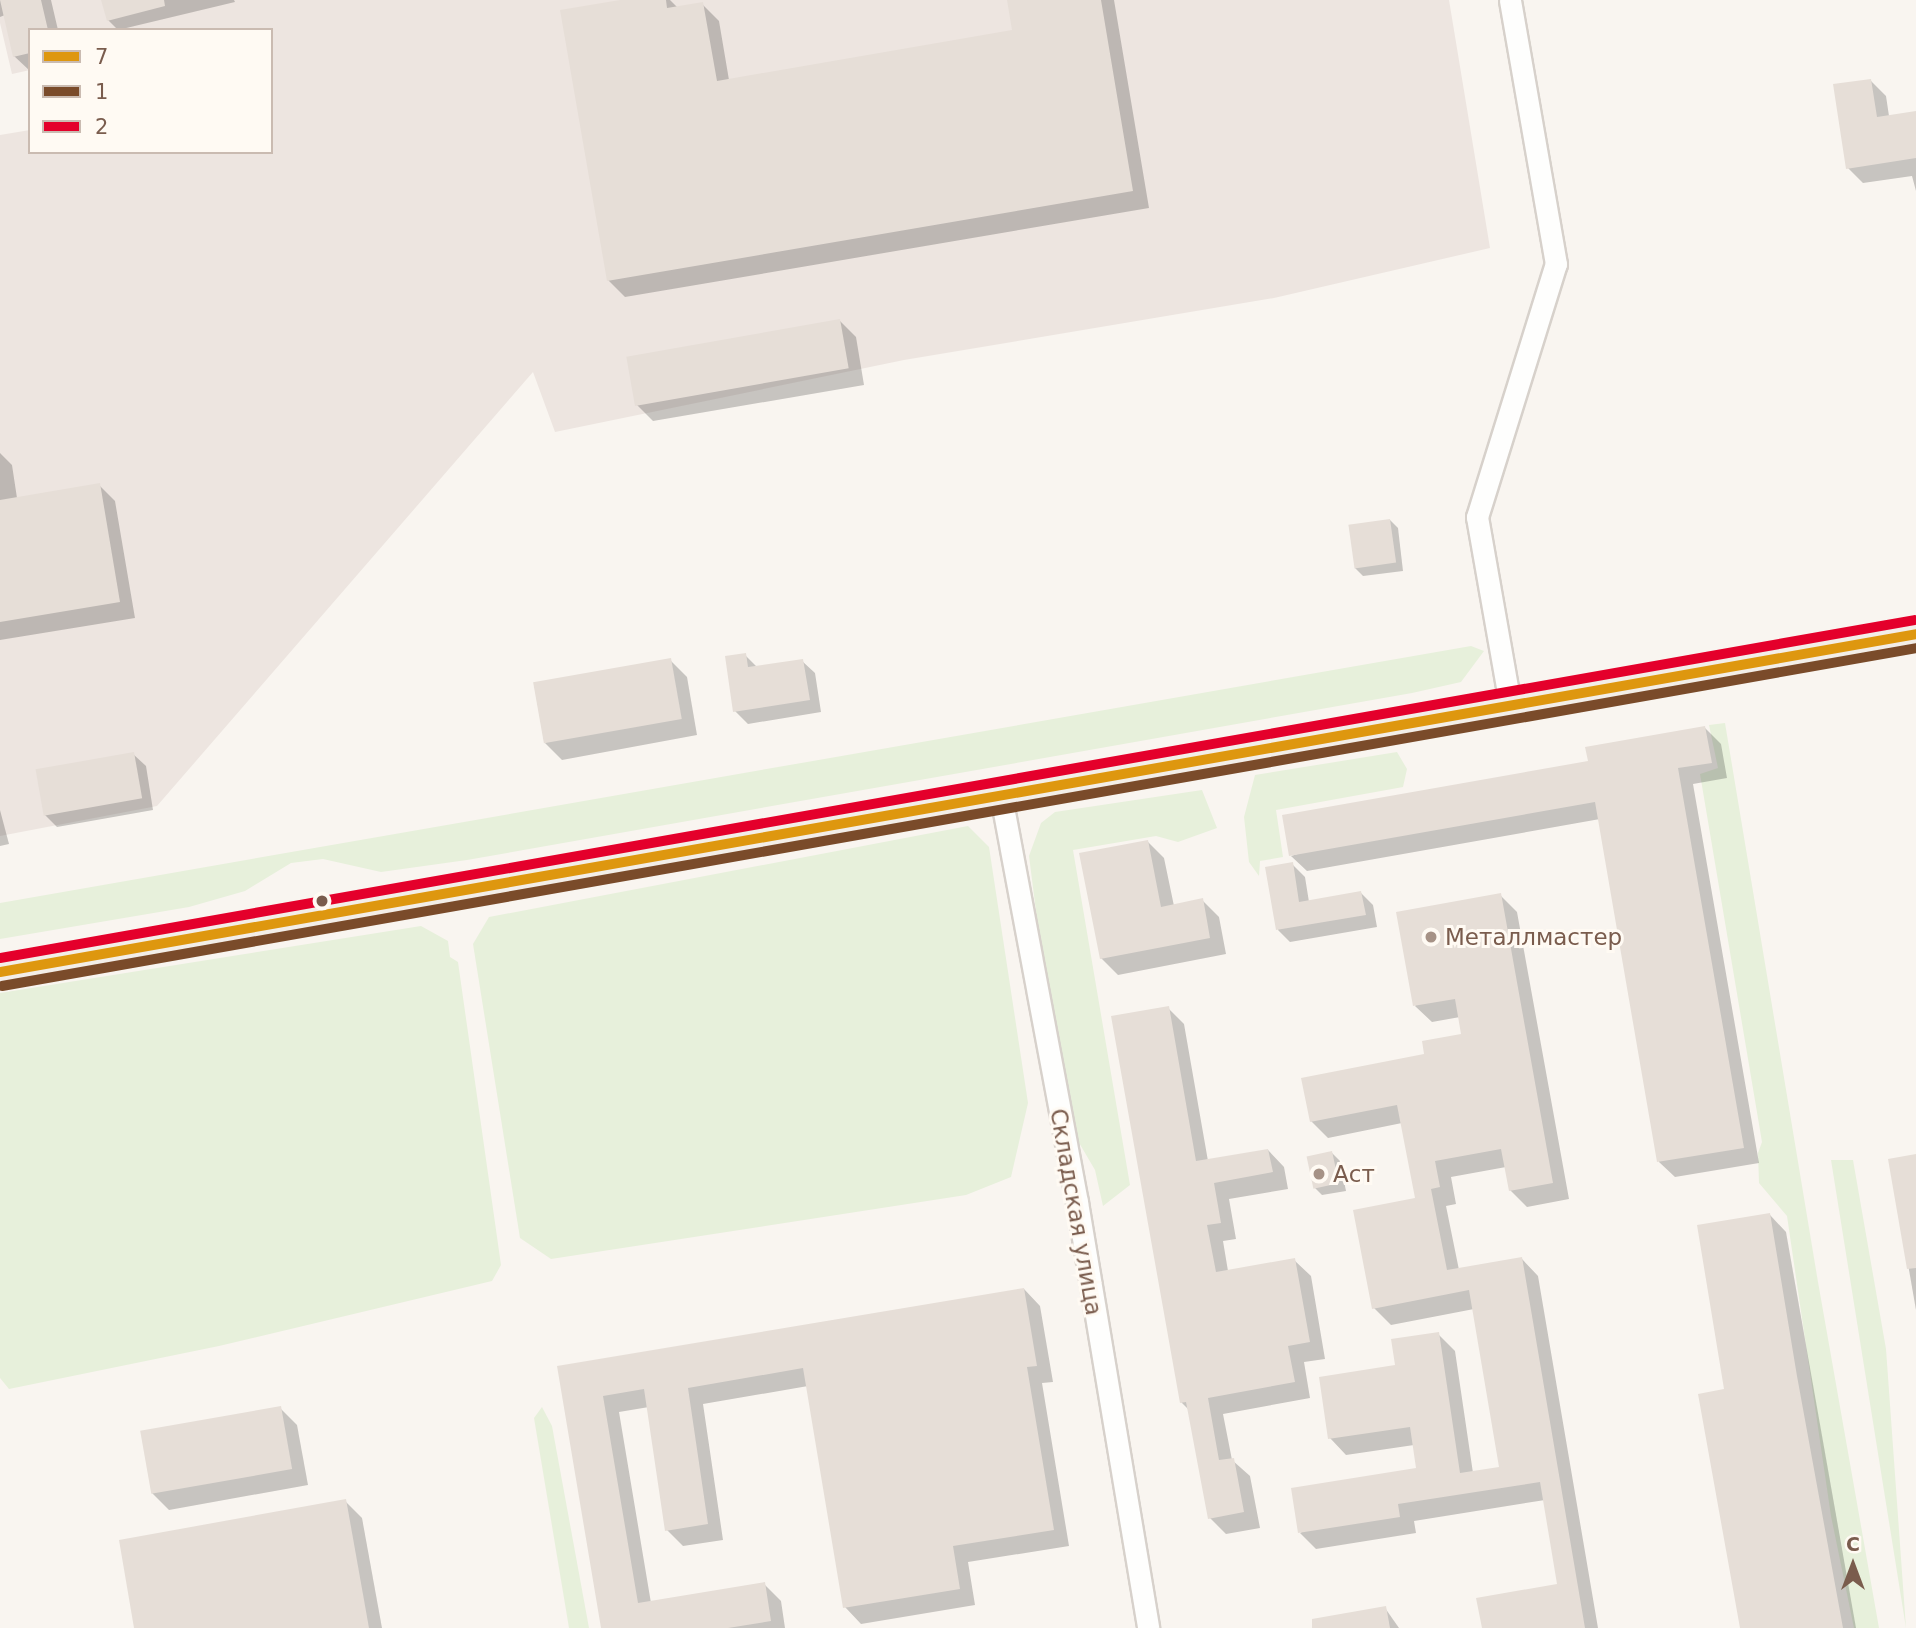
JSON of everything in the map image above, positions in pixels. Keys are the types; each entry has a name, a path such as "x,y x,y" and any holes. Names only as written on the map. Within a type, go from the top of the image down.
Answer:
{"main road":[{"path":"0,972 1916,634"}],"street":[{"path":"1510,0 1556,264 1476,517 1510,704"},
{"name":"Складская улица","path":"1001,796 1077,1202 1148,1628"}],"shaded area":[{"path":"0,0 1449,0 1490,248 1274,298 904,360 555,432 533,372 157,806 0,836 0,135 28,130 28,154 273,154 273,28 28,28 28,70 12,74 0,23"}],"green space":[{"path":"1471,646 1484,651 1461,682 1412,693 467,860 381,872 323,859 291,863 245,891 189,907 0,939 0,903"},
{"path":"1725,723 1879,1628 1854,1628 1831,1516 1787,1216 1759,1183 1758,1153 1762,1142 1700,774 1718,768 1709,725"},
{"path":"1397,752 1407,769 1403,787 1276,810 1283,857 1260,861 1259,876 1249,862 1244,817 1255,775"},
{"path":"1202,790 1217,828 1178,842 1156,836 1073,850 1130,1185 1103,1206 1095,1170 1078,1141 1045,982 1029,856 1041,823 1055,812"},
{"path":"968,826 989,847 1028,1103 1011,1177 966,1195 551,1259 520,1238 473,944 489,917"},
{"path":"421,926 448,941 450,957 458,962 501,1265 492,1281 219,1346 9,1389 0,1378 0,993"},
{"path":"1831,1160 1853,1160 1886,1349 1906,1628"},
{"path":"542,1407 552,1426 589,1628 569,1628 534,1418"}],"building":[{"path":"0,0 41,0 48,28 28,28 28,53 13,57"},
{"path":"101,0 164,0 165,6 107,21"},
{"path":"620,0 666,0 667,8 703,2 717,81 1012,30 1007,0 1101,0 1133,191 607,281 560,10"},
{"path":"1871,79 1877,117 1916,111 1916,158 1846,169 1833,84"},
{"path":"840,319 849,368 635,406 626,357"},
{"path":"100,483 120,602 0,622 0,500"},
{"path":"1390,519 1396,563 1355,568 1348,525"},
{"path":"746,653 748,667 803,659 810,700 733,712 725,656"},
{"path":"671,658 682,719 544,743 533,682"},
{"path":"1705,726 1712,763 1678,768 1744,1148 1657,1162 1595,802 1289,856 1282,815 1588,761 1585,747"},
{"path":"134,752 142,798 44,816 36,769"},
{"path":"1148,840 1161,907 1203,898 1210,938 1100,959 1079,853"},
{"path":"1293,862 1299,902 1361,891 1366,915 1276,930 1265,867"},
{"path":"1501,893 1553,1183 1509,1191 1501,1149 1435,1161 1440,1187 1431,1189 1447,1270 1522,1257 1585,1628 1482,1628 1476,1598 1557,1584 1540,1482 1398,1504 1400,1517 1298,1533 1291,1488 1416,1468 1410,1427 1328,1439 1319,1377 1395,1365 1391,1339 1439,1332 1460,1473 1499,1467 1469,1290 1372,1309 1353,1210 1415,1198 1397,1105 1310,1122 1301,1078 1424,1054 1422,1041 1461,1034 1455,999 1413,1006 1396,912"},
{"path":"1169,1006 1196,1161 1268,1149 1273,1172 1214,1183 1221,1223 1207,1225 1216,1272 1295,1258 1310,1342 1288,1346 1295,1382 1208,1398 1219,1460 1234,1458 1244,1512 1208,1519 1186,1402 1180,1403 1111,1016"},
{"path":"1332,1151 1339,1183 1313,1189 1307,1156"},
{"path":"1916,1154 1916,1268 1907,1269 1888,1159"},
{"path":"1770,1213 1843,1628 1740,1628 1698,1394 1724,1389 1697,1225"},
{"path":"1024,1288 1037,1366 1027,1367 1054,1530 953,1546 960,1589 843,1608 803,1368 688,1388 708,1524 665,1531 644,1389 603,1396 638,1603 765,1582 771,1621 728,1628 601,1628 557,1366"},
{"path":"281,1406 292,1469 151,1494 140,1431"},
{"path":"346,1499 369,1628 134,1628 119,1540"},
{"path":"1386,1606 1390,1628 1312,1628 1312,1619"}],"transit line":[{"name":"2","path":"0,958 1914,620"},
{"name":"7","path":"0,972 1916,634"},
{"name":"1","path":"2,986 1916,648"}],"place":[{"name":"Металлмастер","path":"1431,937"},
{"name":"Аст","path":"1319,1174"}]}
